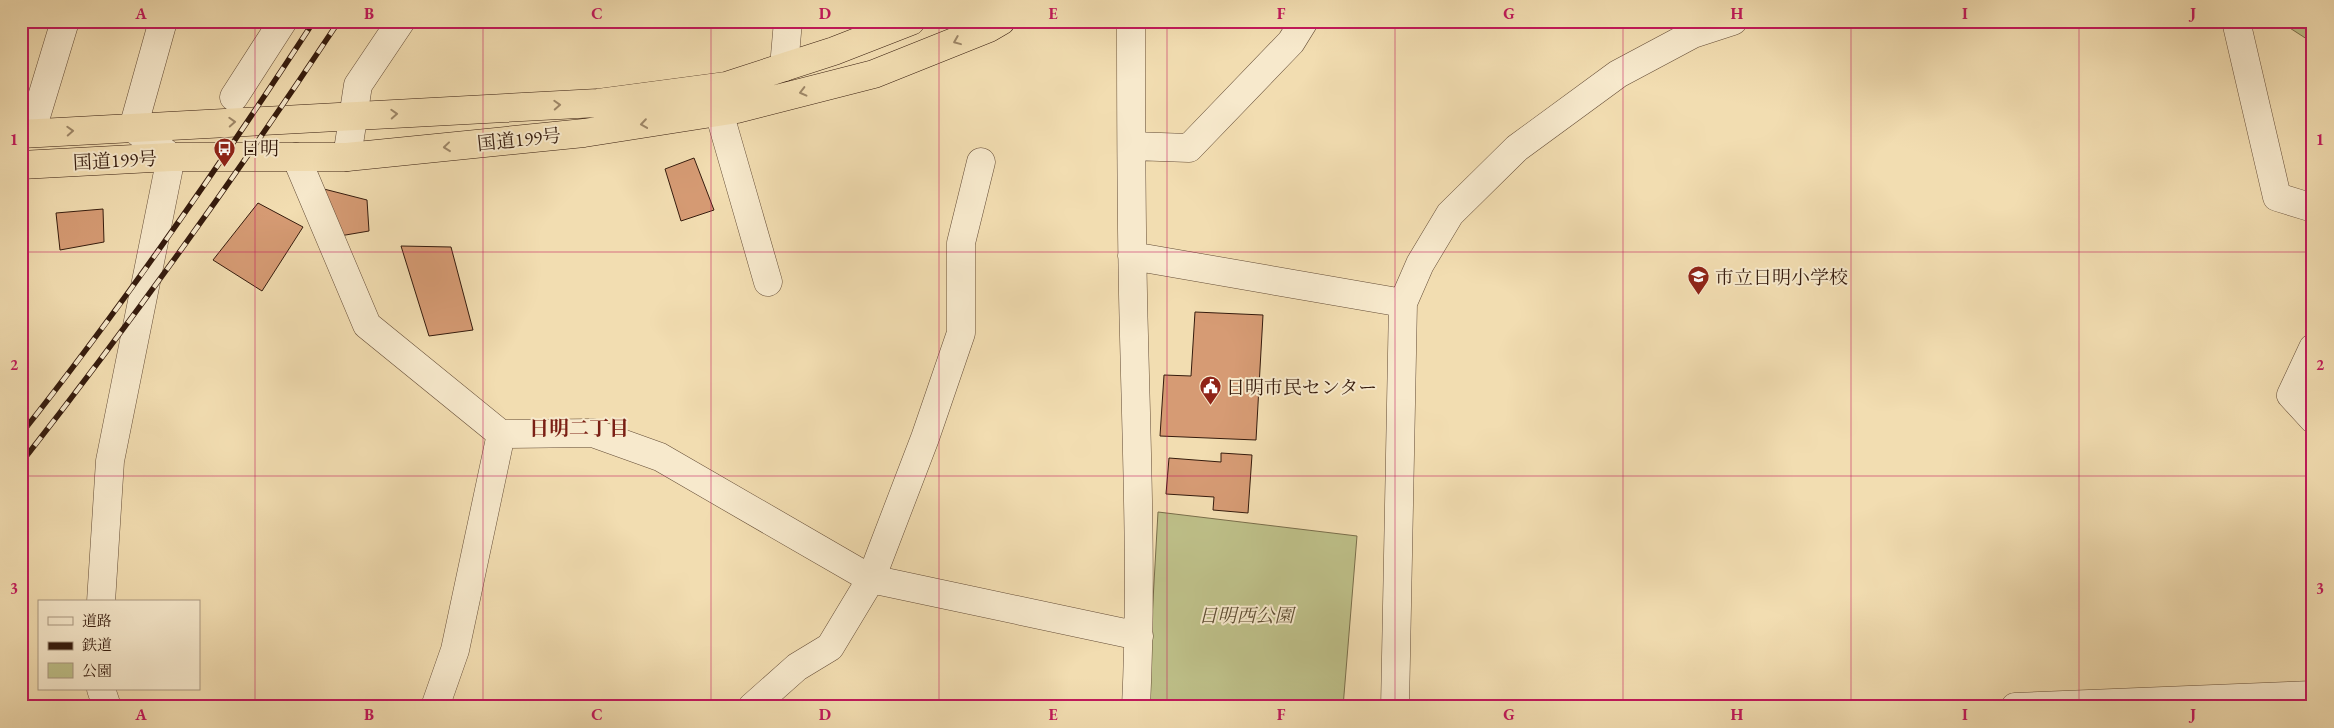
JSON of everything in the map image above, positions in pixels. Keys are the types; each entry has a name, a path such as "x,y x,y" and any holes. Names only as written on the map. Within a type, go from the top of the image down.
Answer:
{"highway":[{"name":"国道199号","path":"26,133 598,103 726,86 911,21"},
{"name":"国道199号","path":"21,165 172,157 347,157 584,133 720,112 874,74 989,28 1001,21"}],"street":[{"path":"26,133 65,21"},
{"path":"101,600 110,461 172,157 133,128 163,21"},
{"path":"234,97 283,21"},
{"path":"347,157 358,85 401,21"},
{"path":"784,67 788,21"},
{"path":"1131,21 1132,256 1139,636 1136,707"},
{"path":"1132,146 1189,148 1291,42 1304,21"},
{"path":"1394,707 1403,303 1420,264 1450,214 1517,148 1618,74 1693,34 1733,21"},
{"path":"2236,21 2277,197 2313,208"},
{"path":"720,112 768,282"},
{"path":"296,157 367,325 501,434 593,434 660,457 871,579 1139,636"},
{"path":"752,707 797,667 830,647 871,579 925,438 960,333 961,243 981,162"},
{"path":"1132,256 1403,303"},
{"path":"2313,348 2291,394 2313,419"},
{"path":"435,707 455,650 501,434"},
{"path":"102,690 107,707"},
{"path":"2015,707 2313,695"}],"green space":[{"path":"2279,21 2313,21 2313,43"},
{"name":"日明西公園","path":"1158,512 1357,536 1343,707 1147,707"}],"building":[{"path":"694,158 714,210 681,221 665,169"},
{"path":"320,188 367,200 369,231 328,238"},
{"path":"258,203 303,227 262,291 213,260"},
{"path":"103,209 104,242 60,250 56,213"},
{"path":"401,246 451,247 473,330 429,336"},
{"name":"日明市民センター","path":"1195,312 1263,315 1256,440 1160,436 1164,375 1191,376"},
{"path":"1221,453 1252,455 1248,513 1213,510 1214,497 1166,494 1169,458 1221,462"}],"railway":[{"path":"21,434 136,282 314,21"},
{"path":"21,463 104,355 184,245 263,134 339,21"}],"place":[{"name":"日明","path":"225,167"},
{"name":"市立日明小学校","path":"1699,296"},
{"name":"日明市民センター","path":"1210,406"}],"district":[{"name":"日明二丁目","path":"579,428"}]}
